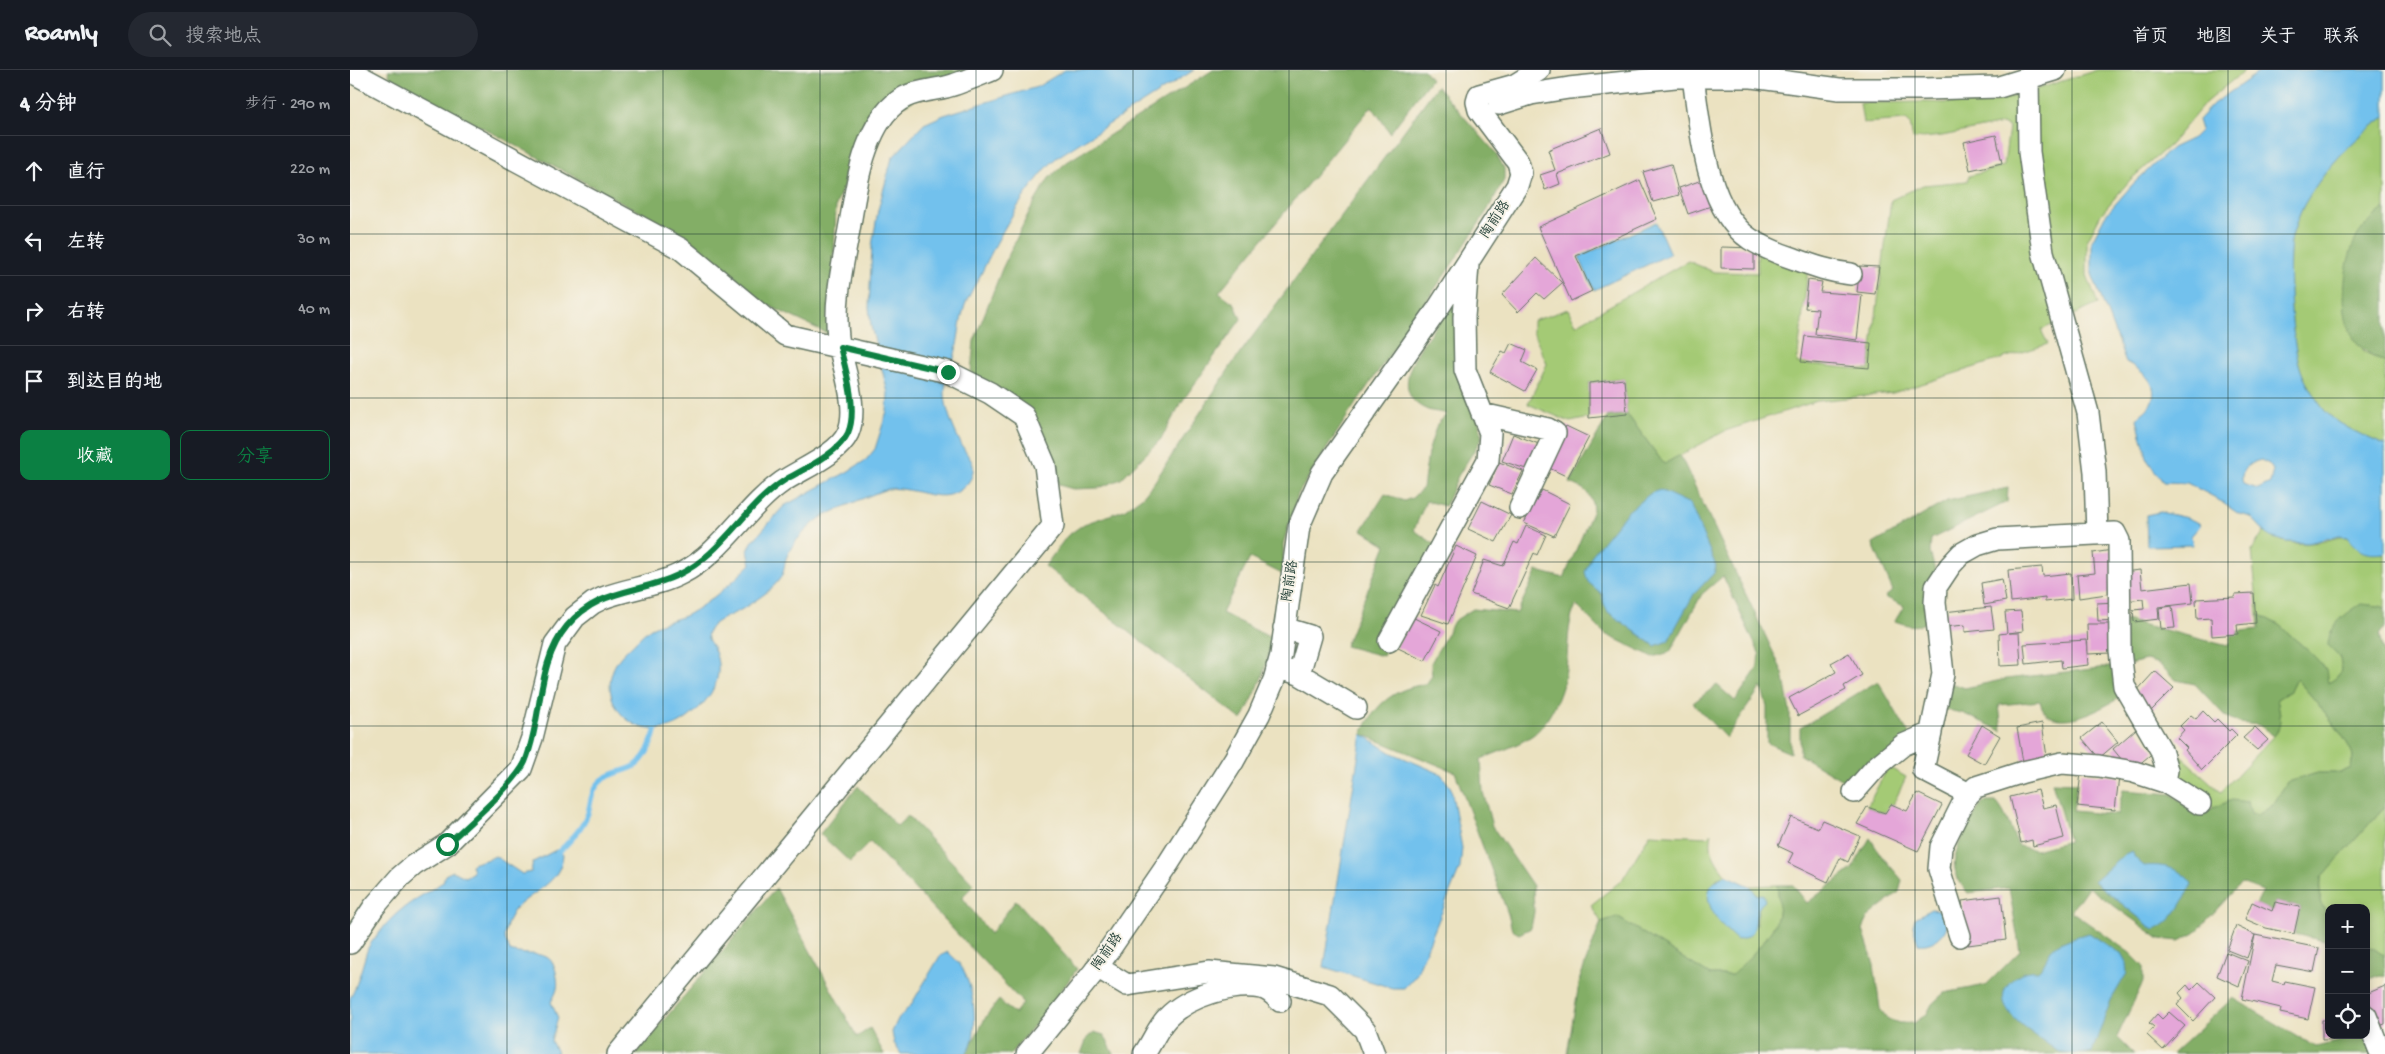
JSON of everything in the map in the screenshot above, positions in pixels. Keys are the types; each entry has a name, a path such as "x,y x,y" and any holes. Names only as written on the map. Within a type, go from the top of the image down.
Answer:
{"street":[{"path":"350,943 374,908 400,877 428,855 447,844 521,769 532,738 551,654 560,635 575,617 588,606 603,598 665,580 694,566 716,548 762,498 784,481 832,450 845,437 850,427 850,402 845,348 838,311 843,261 862,166 876,128 888,110 906,97 947,86 992,70"},
{"path":"1539,70 1515,85 1479,96 1476,102 1479,110 1532,94 1569,88 1693,76 1752,77 1839,89 1999,87 2055,70"},
{"path":"350,71 681,249 785,334 948,372 990,393 1024,416 1045,465 1053,526 618,1054"},
{"path":"1693,76 1705,158 1722,209 1749,238 1786,256 1833,272 1851,274"},
{"path":"2028,78 2029,152 2043,252 2088,413 2095,472 2096,534"},
{"name":"陶前路","path":"1027,1054 1097,967 1168,864 1234,760 1259,715 1277,668 1299,526 1322,473 1468,263 1517,186 1521,173 1518,162 1479,110"},
{"path":"1389,641 1488,460 1490,433 1465,370 1464,317 1468,263"},
{"path":"1482,414 1548,429 1555,433 1520,508"},
{"path":"1969,794 1924,770 1943,674 1935,603 1936,587 1950,566 1961,554 1977,544 1997,539 2115,533 2119,541 2120,650 2124,686 2161,750 2167,770 2166,782"},
{"path":"1284,628 1310,636 1299,674"},
{"path":"1277,668 1299,674 1356,708"},
{"path":"1854,792 1878,766 1904,745 1931,733"},
{"path":"1960,936 1939,869 1941,847 1969,794 1976,787 2023,772 2062,763 2125,771 2166,782 2200,804"},
{"path":"1097,967 1127,985 1209,972 1274,990"},
{"path":"1144,1054 1166,1018 1187,1003 1218,991 1241,987 1330,995 1365,1030 1374,1054"},
{"path":"2370,1026 2381,1054"}],"green space":[{"path":"388,70 970,70 868,125 836,205 831,335 765,304 683,235 390,78"},
{"path":"1213,70 1424,70 1431,79 1390,133 1372,106 1219,292 1235,304 1241,319 1181,403 1161,439 1121,479 1099,488 1073,489 1059,485 1042,430 1032,412 971,372 974,341 1002,269 1030,210 1049,178 1067,162"},
{"path":"2097,70 2245,70 2206,102 2170,145 2130,180 2101,214 2087,241 2087,275 2098,304 2041,330 2048,344 1893,393 1817,401 1725,431 1664,464 1627,414 1624,379 1589,383 1589,418 1570,422 1528,404 1547,364 1533,331 1533,321 1568,309 1576,325 1688,261 1714,272 1758,273 1757,250 1808,270 1797,363 1869,370 1891,200 1923,185 1967,181 1969,176 2004,166 2009,127 2002,124 1942,136 1913,139 1910,124 1906,120 1863,123 1860,103 1924,102 1974,104 1999,101"},
{"path":"1437,86 1494,151 1504,168 1504,180 1487,211 1461,251 1350,412 1298,494 1283,544 1284,575 1250,558 1222,613 1271,638 1267,660 1257,690 1242,720 1045,566 1067,536 1084,524 1124,510 1143,496 1155,481 1233,363"},
{"path":"2385,117 2385,208 2358,236 2363,351 2385,363 2385,445 2355,432 2333,419 2321,406 2306,382 2298,361 2295,345 2289,270 2293,233 2302,209 2312,192 2339,156 2361,135"},
{"path":"2385,208 2385,363 2364,350 2355,341 2346,320 2344,295 2349,256 2353,245 2363,228"},
{"path":"1454,306 1459,308 1482,438 1458,476 1445,506 1426,501 1414,530 1437,546 1383,656 1345,646 1386,545 1362,530 1385,494 1404,501 1412,498 1423,488 1428,453 1437,424 1447,414 1428,410 1417,404 1410,396 1408,377 1415,357 1421,347 1442,317"},
{"path":"1627,414 1664,464 1680,455 1783,673 1790,712 1790,753 1767,743 1767,706 1761,687 1726,738 1693,703 1717,685 1735,701 1757,669 1760,655 1723,576 1702,594 1670,652 1653,657 1605,634 1576,605 1569,628 1565,677 1550,714 1539,729 1527,739 1481,759 1483,792 1492,826 1533,886 1534,912 1531,928 1519,934 1512,930 1508,914 1455,772 1362,734 1373,714 1386,700 1414,686 1426,684 1432,676 1431,663 1454,621 1473,609 1517,613 1537,571 1564,578 1593,510 1587,492 1570,483 1608,416"},
{"path":"2008,488 2007,502 1931,539 1930,552 1936,574 1930,619 1913,626 1895,621 1904,606 1885,597 1893,591 1873,544 1947,501"},
{"path":"2264,531 2277,539 2292,543 2317,542 2347,537 2364,551 2385,553 2385,608 2380,606 2328,646 2340,658 2342,671 2335,679 2328,683 2313,655 2279,625 2258,614 2252,550"},
{"path":"2361,604 2385,608 2385,627 2379,635 2385,660 2385,806 2321,878 2320,902 2325,909 2325,941 2294,934 2300,907 2275,902 2272,911 2256,904 2263,891 2241,883 2195,933 2179,941 2160,939 2088,887 2071,911 2130,953 2143,966 2143,982 2117,1037 2134,1054 1567,1054 1580,978 1601,922 1617,917 1710,975 1732,975 1762,944 1777,920 1779,899 1777,885 1793,885 1807,903 1852,869 1870,838 1880,854 1902,880 1899,892 1867,918 1863,930 1874,965 1880,1009 1888,1019 1899,1023 1914,1023 1927,1014 1932,1004 1944,993 1986,985 2020,951 2009,888 1968,893 1960,881 1955,868 1956,852 1962,837 1984,802 1996,802 2003,812 2019,846 2035,850 2069,841 2052,782 2077,783 2073,811 2117,815 2123,790 2172,794 2192,812 2208,810 2232,800 2248,802 2251,814 2258,815 2273,805 2287,782 2318,773 2340,773 2351,768 2353,756 2345,740 2319,705 2296,679 2290,691 2277,699 2280,723 2274,736 2259,725 2239,723 2225,716 2195,684 2176,680 2159,664 2146,660 2126,665 2125,620 2228,646 2232,632 2259,629 2258,614 2279,625 2313,655 2326,669 2328,683 2335,679 2342,671 2340,658 2328,646 2334,626"},
{"path":"2117,666 2119,698 2100,709 2075,718 2053,717 2045,712 2040,701 1999,705 2002,731 1962,713 1942,709 1947,682 1965,688 2006,679"},
{"path":"2296,679 2319,705 2345,740 2353,756 2351,768 2340,773 2318,773 2287,782 2273,805 2258,815 2222,804 2214,808 2172,779 2175,751 2221,792 2278,731 2280,714 2277,699 2290,691"},
{"path":"1878,681 1910,736 1849,784 1800,755 1800,728"},
{"path":"1888,767 1906,777 1893,805 1885,813 1867,807"},
{"path":"858,786 897,826 908,816 974,885 962,897 990,934 1016,900 1077,969 1045,1013 1010,1054 966,1054 987,1015 999,1000 1014,1014 1023,1003 870,842 850,862 820,834"},
{"path":"2385,806 2385,956 2370,947 2370,904 2325,904 2325,909 2320,902 2321,878"},
{"path":"1712,833 1711,845 1713,856 1726,875 1716,879 1757,925 1759,900 1750,886 1777,885 1778,889 1779,899 1775,924 1762,944 1732,975 1710,975 1617,917 1601,922 1591,905 1622,880 1650,834 1707,837"},
{"path":"776,888 857,1037 870,1028 884,1054 635,1054"},
{"path":"2370,947 2384,955 2385,976 2380,975 2370,979"},
{"path":"2233,998 2316,1047 2349,1039 2370,1039 2370,1037 2376,1054 2172,1054"},
{"path":"1094,1032 1104,1035 1114,1054 1081,1054 1087,1038"}],"water":[{"path":"1065,70 1194,70 1056,158 1033,184 1004,229 965,305 956,352 946,386 945,395 949,416 958,438 973,465 973,474 969,481 957,492 939,496 908,490 888,489 819,519 792,546 782,574 774,586 754,602 710,628 708,636 717,658 718,668 714,686 704,703 689,717 670,727 651,729 635,724 622,714 613,700 610,684 614,667 627,650 651,628 687,615 721,592 751,564 748,551 752,542 784,506 847,472 866,460 875,449 887,411 888,393 871,326 869,307 872,246 878,210 892,158 924,124 944,115 1037,87"},
{"path":"2262,70 2385,70 2385,117 2361,135 2339,156 2312,192 2302,209 2293,233 2289,270 2295,345 2298,361 2306,382 2321,406 2333,419 2355,432 2385,445 2385,553 2372,554 2363,552 2355,547 2347,537 2339,536 2308,543 2287,542 2270,537 2251,517 2239,514 2214,497 2187,483 2163,482 2148,461 2137,419 2148,408 2152,400 2153,386 2145,375 2126,362 2092,274 2092,241 2105,216 2133,184 2172,148 2193,138 2201,130 2198,120 2213,104","holes":["2261,460 2269,464 2273,470 2270,483 2258,489 2243,484 2242,475 2249,465"]},
{"path":"1656,222 1670,254 1594,290 1579,257"},
{"path":"1660,490 1690,504 1716,566 1714,573 1694,594 1668,641 1655,646 1608,612 1602,594 1588,582 1585,572 1592,555 1628,511 1651,493"},
{"path":"2160,512 2187,518 2199,523 2200,526 2191,536 2193,545 2147,546 2146,515"},
{"path":"1362,734 1392,753 1441,774 1451,788 1462,848 1460,868 1416,975 1404,988 1392,988 1324,967"},
{"path":"556,850 560,851 563,855 557,873 552,880 514,911 508,921 504,936 510,951 545,956 553,964 558,984 551,1002 558,1018 551,1041 558,1054 350,1054 350,998 368,948 394,916 443,882 445,875 453,871 465,877 473,872 471,865 495,856 522,874 531,872 533,862"},
{"path":"2132,851 2135,858 2144,866 2171,868 2183,874 2192,884 2172,917 2167,923 2154,930 2094,881 2125,854"},
{"path":"1726,875 1750,886 1757,895 1763,894 1765,901 1757,912 1754,929 1751,934 1737,940 1715,916 1708,898 1710,889 1715,881"},
{"path":"1931,909 1939,910 1944,914 1947,926 1935,940 1927,944 1918,944 1913,926 1915,918"},
{"path":"2089,933 2121,954 2126,963 2127,973 2111,1000 2092,1052 2062,1053 2036,1036 2014,1018 2008,1011 2004,995 2006,987 2013,979 2024,972 2038,971 2054,947 2069,939"},
{"path":"948,952 962,967 973,1000 975,1025 971,1046 966,1054 901,1054 894,1043 892,1032 898,1019 911,1005 940,956"}],"building":[{"path":"1601,128 1610,153 1557,174 1560,184 1545,190 1540,175 1555,170 1548,150"},
{"path":"1996,135 2002,163 1970,170 1964,142"},
{"path":"1671,164 1679,195 1653,202 1643,172"},
{"path":"1705,179 1714,205 1688,214 1679,188"},
{"path":"1640,180 1657,219 1576,256 1592,291 1571,301 1538,227"},
{"path":"1721,247 1754,248 1754,269 1721,268"},
{"path":"1536,258 1562,283 1544,299 1537,293 1518,312 1502,295"},
{"path":"1860,266 1879,267 1875,294 1857,292"},
{"path":"1808,280 1822,282 1820,292 1862,295 1857,340 1815,334 1818,309 1805,308"},
{"path":"1805,336 1871,343 1869,368 1801,362"},
{"path":"1511,343 1527,350 1522,362 1537,370 1525,391 1490,372 1502,351 1506,353"},
{"path":"1624,379 1627,414 1589,418 1589,383"},
{"path":"1566,426 1589,437 1568,477 1545,466"},
{"path":"1513,434 1544,446 1532,471 1502,461"},
{"path":"1499,462 1523,471 1512,494 1489,485"},
{"path":"1542,490 1570,504 1554,536 1524,523"},
{"path":"1482,501 1511,515 1496,542 1468,529"},
{"path":"1526,526 1546,535 1537,555 1534,553 1509,608 1471,594 1484,560 1503,566 1514,542 1518,544"},
{"path":"1456,546 1477,556 1448,624 1421,615 1435,585 1438,587"},
{"path":"2112,550 2114,593 2079,598 2077,575 2095,573 2093,553"},
{"path":"2042,567 2043,576 2071,573 2072,599 2045,602 2045,598 2011,602 2008,570"},
{"path":"2140,570 2142,589 2191,583 2193,603 2158,607 2159,619 2134,622 2133,610 2144,609 2143,599 2125,601 2123,572"},
{"path":"2002,579 2006,601 1984,605 1981,583"},
{"path":"2254,593 2256,623 2237,625 2238,634 2212,636 2211,618 2197,619 2196,599 2235,597 2235,594"},
{"path":"2116,602 2117,620 2098,621 2097,603"},
{"path":"2172,606 2175,628 2161,629 2159,608"},
{"path":"1991,607 1994,629 1965,632 1965,625 1944,627 1943,612"},
{"path":"2021,611 2023,631 2009,633 2019,633 2021,665 2000,666 1999,634 2007,633 2005,612"},
{"path":"1412,617 1441,631 1425,661 1396,647"},
{"path":"2087,624 2110,624 2111,653 2088,654"},
{"path":"2086,640 2088,665 2062,668 2061,660 2026,664 2024,644"},
{"path":"1849,653 1862,675 1844,686 1846,690 1798,716 1789,698 1836,672 1831,663"},
{"path":"2155,671 2174,688 2150,712 2133,695"},
{"path":"2203,711 2214,722 2217,719 2229,731 2231,729 2237,735 2202,770 2185,750 2187,748 2177,738 2184,730 2180,726 2191,715 2196,719"},
{"path":"2102,722 2118,742 2099,758 2082,738"},
{"path":"2042,723 2047,757 2023,762 2017,728"},
{"path":"1982,725 2000,736 1984,764 1966,754"},
{"path":"2255,727 2268,740 2257,750 2243,738"},
{"path":"2136,729 2155,751 2131,771 2113,749"},
{"path":"2081,773 2119,777 2115,810 2077,806"},
{"path":"2038,790 2043,808 2056,805 2064,838 2033,846 2032,840 2021,843 2010,797"},
{"path":"1917,793 1942,805 1918,851 1857,824 1867,807 1885,813 1891,804 1907,811"},
{"path":"1791,817 1818,828 1822,820 1860,836 1848,862 1840,858 1828,882 1788,863 1793,853 1778,846"},
{"path":"2001,896 2006,940 1968,945 1962,901"},
{"path":"2252,902 2272,911 2275,902 2300,907 2294,934 2266,928 2245,919"},
{"path":"2236,926 2255,935 2247,958 2227,950"},
{"path":"2255,935 2319,948 2314,972 2276,965 2272,981 2284,984 2285,981 2315,987 2308,1019 2280,1013 2281,1008 2242,999"},
{"path":"2226,952 2248,961 2239,986 2217,976"},
{"path":"2199,982 2215,997 2193,1021 2177,1005 2183,998 2179,993 2187,985 2191,990"},
{"path":"2385,986 2385,1024 2379,1026 2370,1004 2370,992"},
{"path":"2169,1012 2185,1026 2163,1050 2147,1035 2154,1027 2149,1023 2157,1014 2162,1019"},
{"path":"2322,1020 2325,1020 2325,1039 2350,1039 2322,1040"}],"waterway":[{"path":"555,855 579,830 588,813 593,793 599,783 603,779 633,767 642,760 652,742 657,724"}],"route":[{"path":"447,844 521,769 532,738 554,644 575,617 603,598 665,580 694,566 716,548 762,498 840,444 848,432 851,421 850,391 840,347 948,372"}]}
